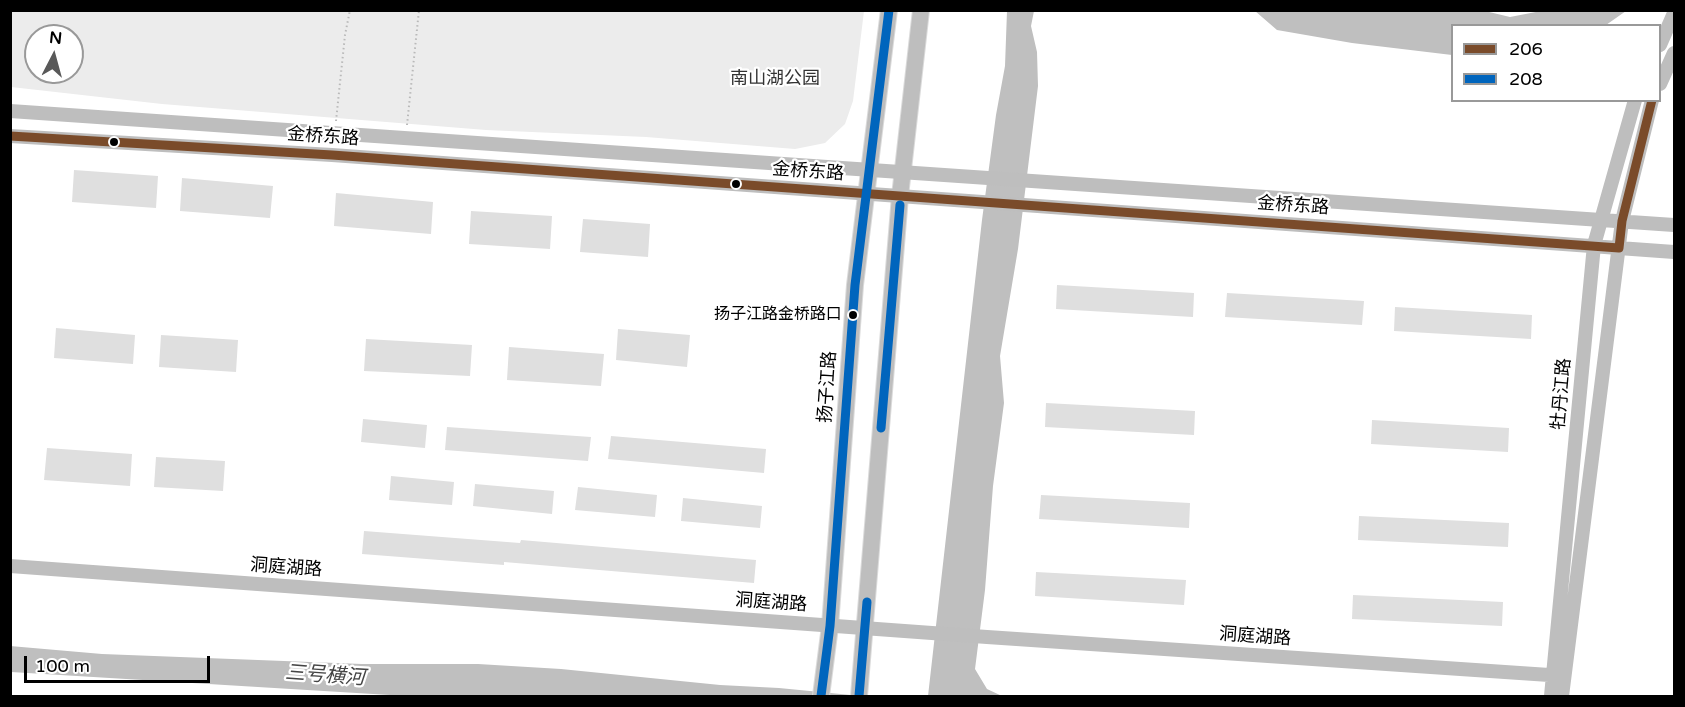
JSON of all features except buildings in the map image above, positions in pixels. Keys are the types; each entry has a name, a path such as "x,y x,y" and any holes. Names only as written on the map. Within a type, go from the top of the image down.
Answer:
{"main road":[{"name":"扬子江路","path":"821,696 830,626 855,285 889,10"},
{"path":"859,696 900,196 921,10"}],"street":[{"path":"1661,41 1673,16"},
{"path":"1661,80 1674,52"},
{"name":"牡丹江路","path":"1563,696 1559,676 1594,245 1634,102"},
{"name":"牡丹江路","path":"1551,696 1559,676 1622,221 1652,102"},
{"name":"金桥东路","path":"10,111 1674,225"},
{"name":"金桥东路","path":"10,136 332,155 1674,252"},
{"name":"洞庭湖路","path":"10,566 924,633 1559,676"}],"path":[{"path":"336,122 345,34 350,10"},
{"path":"407,125 419,10"}],"green space":[{"name":"南山湖公园","path":"11,10 864,10 853,101 845,124 825,143 795,149 646,137 486,130 162,104 11,87"}],"water":[{"path":"1007,11 1034,11 1031,26 1037,52 1038,86 1018,249 1000,356 1004,403 993,486 985,590 975,669 987,689 1002,696 928,696 982,220 1005,66"},
{"path":"1255,11 1485,11 1510,17 1541,11 1626,11 1607,24 1451,24 1451,55 1352,43 1277,30"},
{"name":"三号横河","path":"10,646 102,654 362,664 478,664 561,669 861,696 406,696 11,672"}],"transit line":[{"name":"208","path":"821,696 830,626 855,285 889,10"},
{"name":"206","path":"10,136 332,155 1619,248 1622,221 1652,102"},
{"name":"208","path":"881,428 900,205"},
{"name":"208","path":"859,696 867,602"}],"place":[{"name":"扬子江路金桥路口","path":"853,315"}]}
